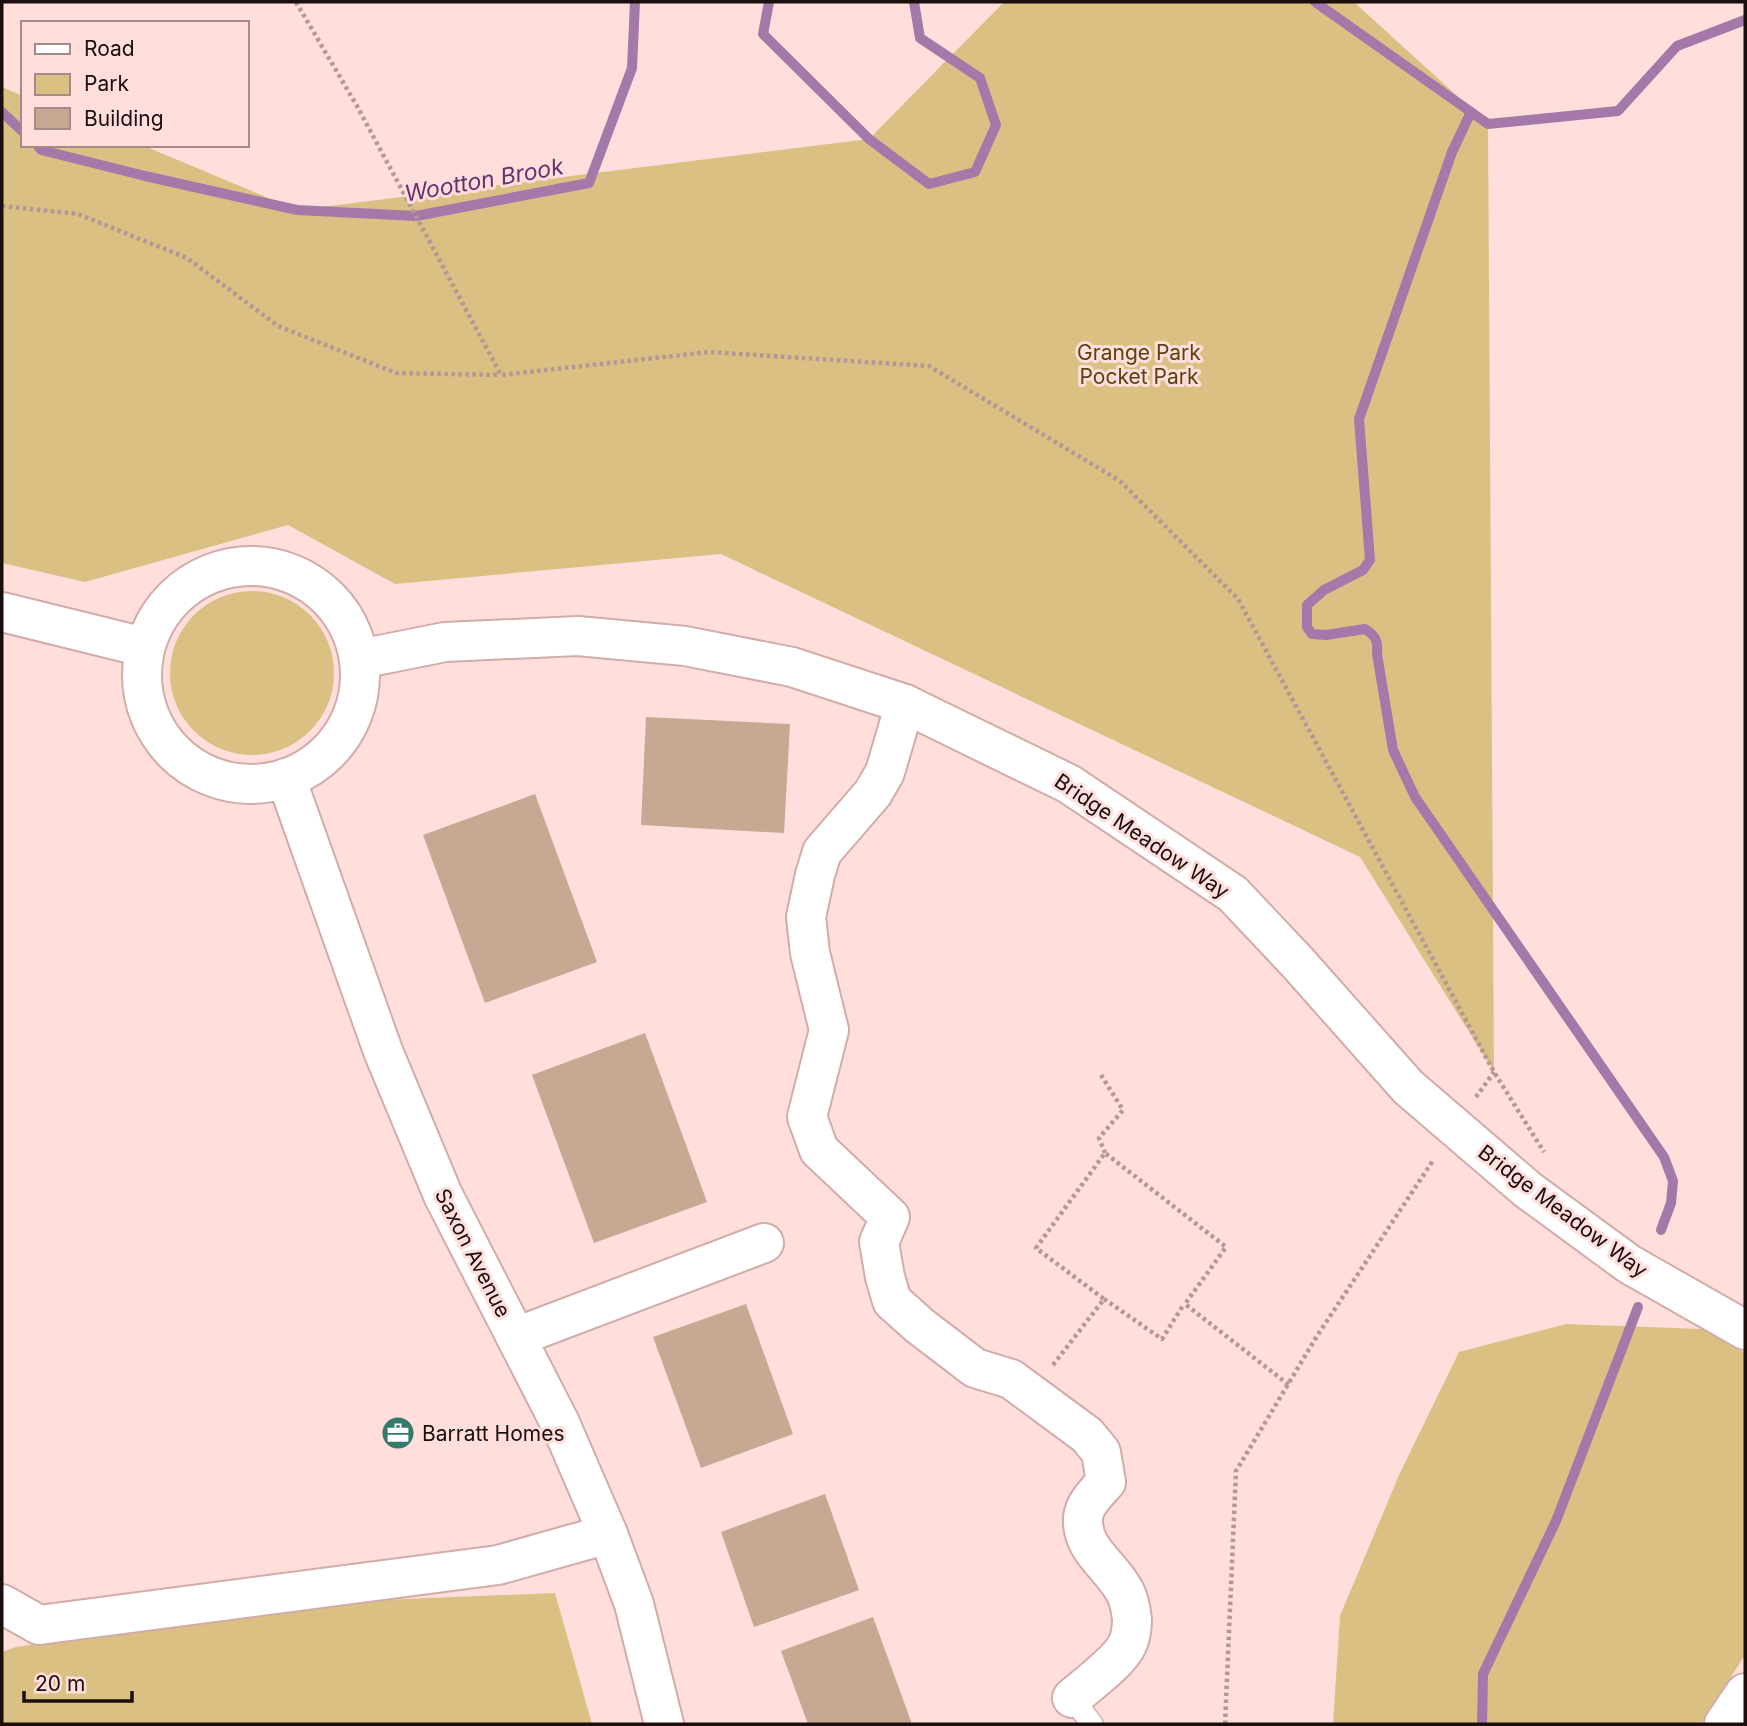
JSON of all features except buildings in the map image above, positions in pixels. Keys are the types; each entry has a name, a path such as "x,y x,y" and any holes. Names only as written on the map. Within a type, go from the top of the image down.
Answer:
{"street":[{"path":"243,565 281,569 299,576 330,599 351,630 360,659 356,708 338,742 318,762 286,778 242,784 205,775 164,742 146,709 141,684 144,647 154,624 170,600 206,575 243,565"},
{"path":"2,612 144,647"},
{"name":"Bridge Meadow Way","path":"360,659 445,642 578,636 685,646 792,667 905,705 1069,783 1233,894 1408,1087 1528,1190 1629,1264 1745,1330"},
{"path":"905,705 885,772 873,793 822,852 815,875 806,917 810,953 829,1030 807,1118 819,1150 890,1217 879,1242 892,1301 975,1368 1011,1379 1031,1393 1087,1435 1101,1452 1106,1482 1090,1500 1083,1516 1085,1537 1094,1553 1125,1592 1132,1631 1125,1648 1082,1711"},
{"name":"Saxon Avenue","path":"286,778 388,1063 443,1195 560,1423 608,1534 634,1604 664,1724"},
{"path":"516,1337 764,1243"},
{"path":"2,1604 39,1625 498,1565 608,1534"},
{"path":"1724,1724 1745,1693"}],"path":[{"path":"296,2 357,106 501,375"},
{"path":"2,206 78,214 187,258 278,326 396,373 501,375 709,352 929,366 1120,481 1238,599 1494,1072 1317,1336 1236,1471 1224,1724"},
{"path":"1101,1075 1123,1110 1099,1138 1104,1153 1226,1247 1162,1339 1036,1248 1104,1153"},
{"path":"1031,1393 1104,1299"},
{"path":"1185,1304 1289,1385"}],"green space":[{"name":"Grange Park Pocket Park","path":"1004,2 1354,2 1488,124 1494,1072 1360,857 721,554 395,584 288,525 85,582 2,563 2,87 21,95 21,147 147,147 297,210 869,139"},
{"path":"252,591 284,597 310,615 328,641 334,673 328,705 310,731 284,749 252,755 220,749 194,731 176,705 170,673 176,641 194,615 220,597"},
{"path":"1566,1324 1702,1329 1745,1353 1745,1655 1701,1724 1333,1724 1340,1616 1399,1475 1459,1352"},
{"path":"555,1593 592,1724 2,1724 2,1652 16,1647 202,1620 380,1600"}],"waterway":[{"name":"Wootton Brook","path":"39,147 41,150 145,176 297,210 416,216 589,183 632,68 635,2"},
{"name":"Wootton Brook","path":"769,2 763,34 869,139 929,184 975,172 996,125 980,78 920,38 914,2"},
{"name":"Wootton Brook","path":"1315,2 1488,124 1618,111 1677,46 1745,20"},
{"name":"Wootton Brook","path":"2,112 21,130"},
{"path":"1471,112 1452,152 1359,419 1370,560 1363,570 1324,590 1307,605 1307,627 1312,634 1326,635 1365,629 1376,639 1393,750 1415,797 1664,1157 1673,1181 1671,1203 1661,1230"},
{"path":"1482,1724 1483,1674 1556,1521 1638,1307"}],"place":[{"name":"Barratt Homes","path":"398,1433"}]}
